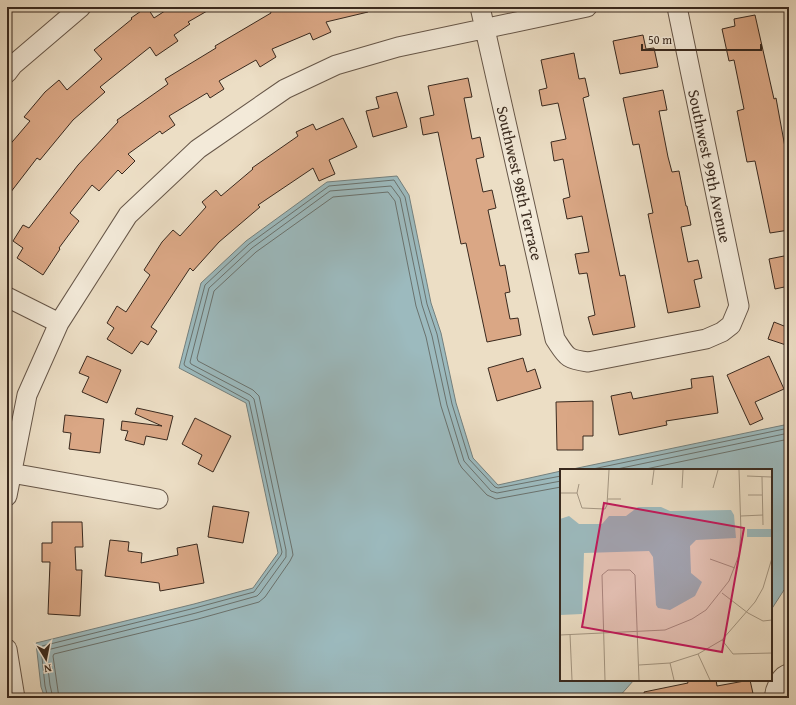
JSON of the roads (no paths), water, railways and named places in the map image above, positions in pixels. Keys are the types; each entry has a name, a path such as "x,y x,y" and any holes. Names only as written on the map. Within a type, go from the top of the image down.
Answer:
{"street":[{"path":"9,66 81,7"},
{"name":"Southwest 98th Terrace","path":"480,7 555,339 566,356"},
{"path":"7,496 27,395 59,323 128,215 198,149 285,89 336,65 398,47 587,7"},
{"name":"Southwest 99th Avenue","path":"566,356 572,360 588,362 706,340 722,332 731,325 739,306 677,7"},
{"path":"7,297 59,323"},
{"path":"11,473 158,499"},
{"path":"7,649 15,698"},
{"path":"774,697 785,674 789,674"}],"water":[{"path":"397,176 409,195 431,303 441,333 456,403 473,458 498,485 560,471 560,681 633,681 618,698 45,698 41,687 36,643 253,588 278,553 246,403 179,368 201,283 246,241 327,182"},
{"path":"789,424 789,590 784,590 772,608 772,469 573,469"}]}
